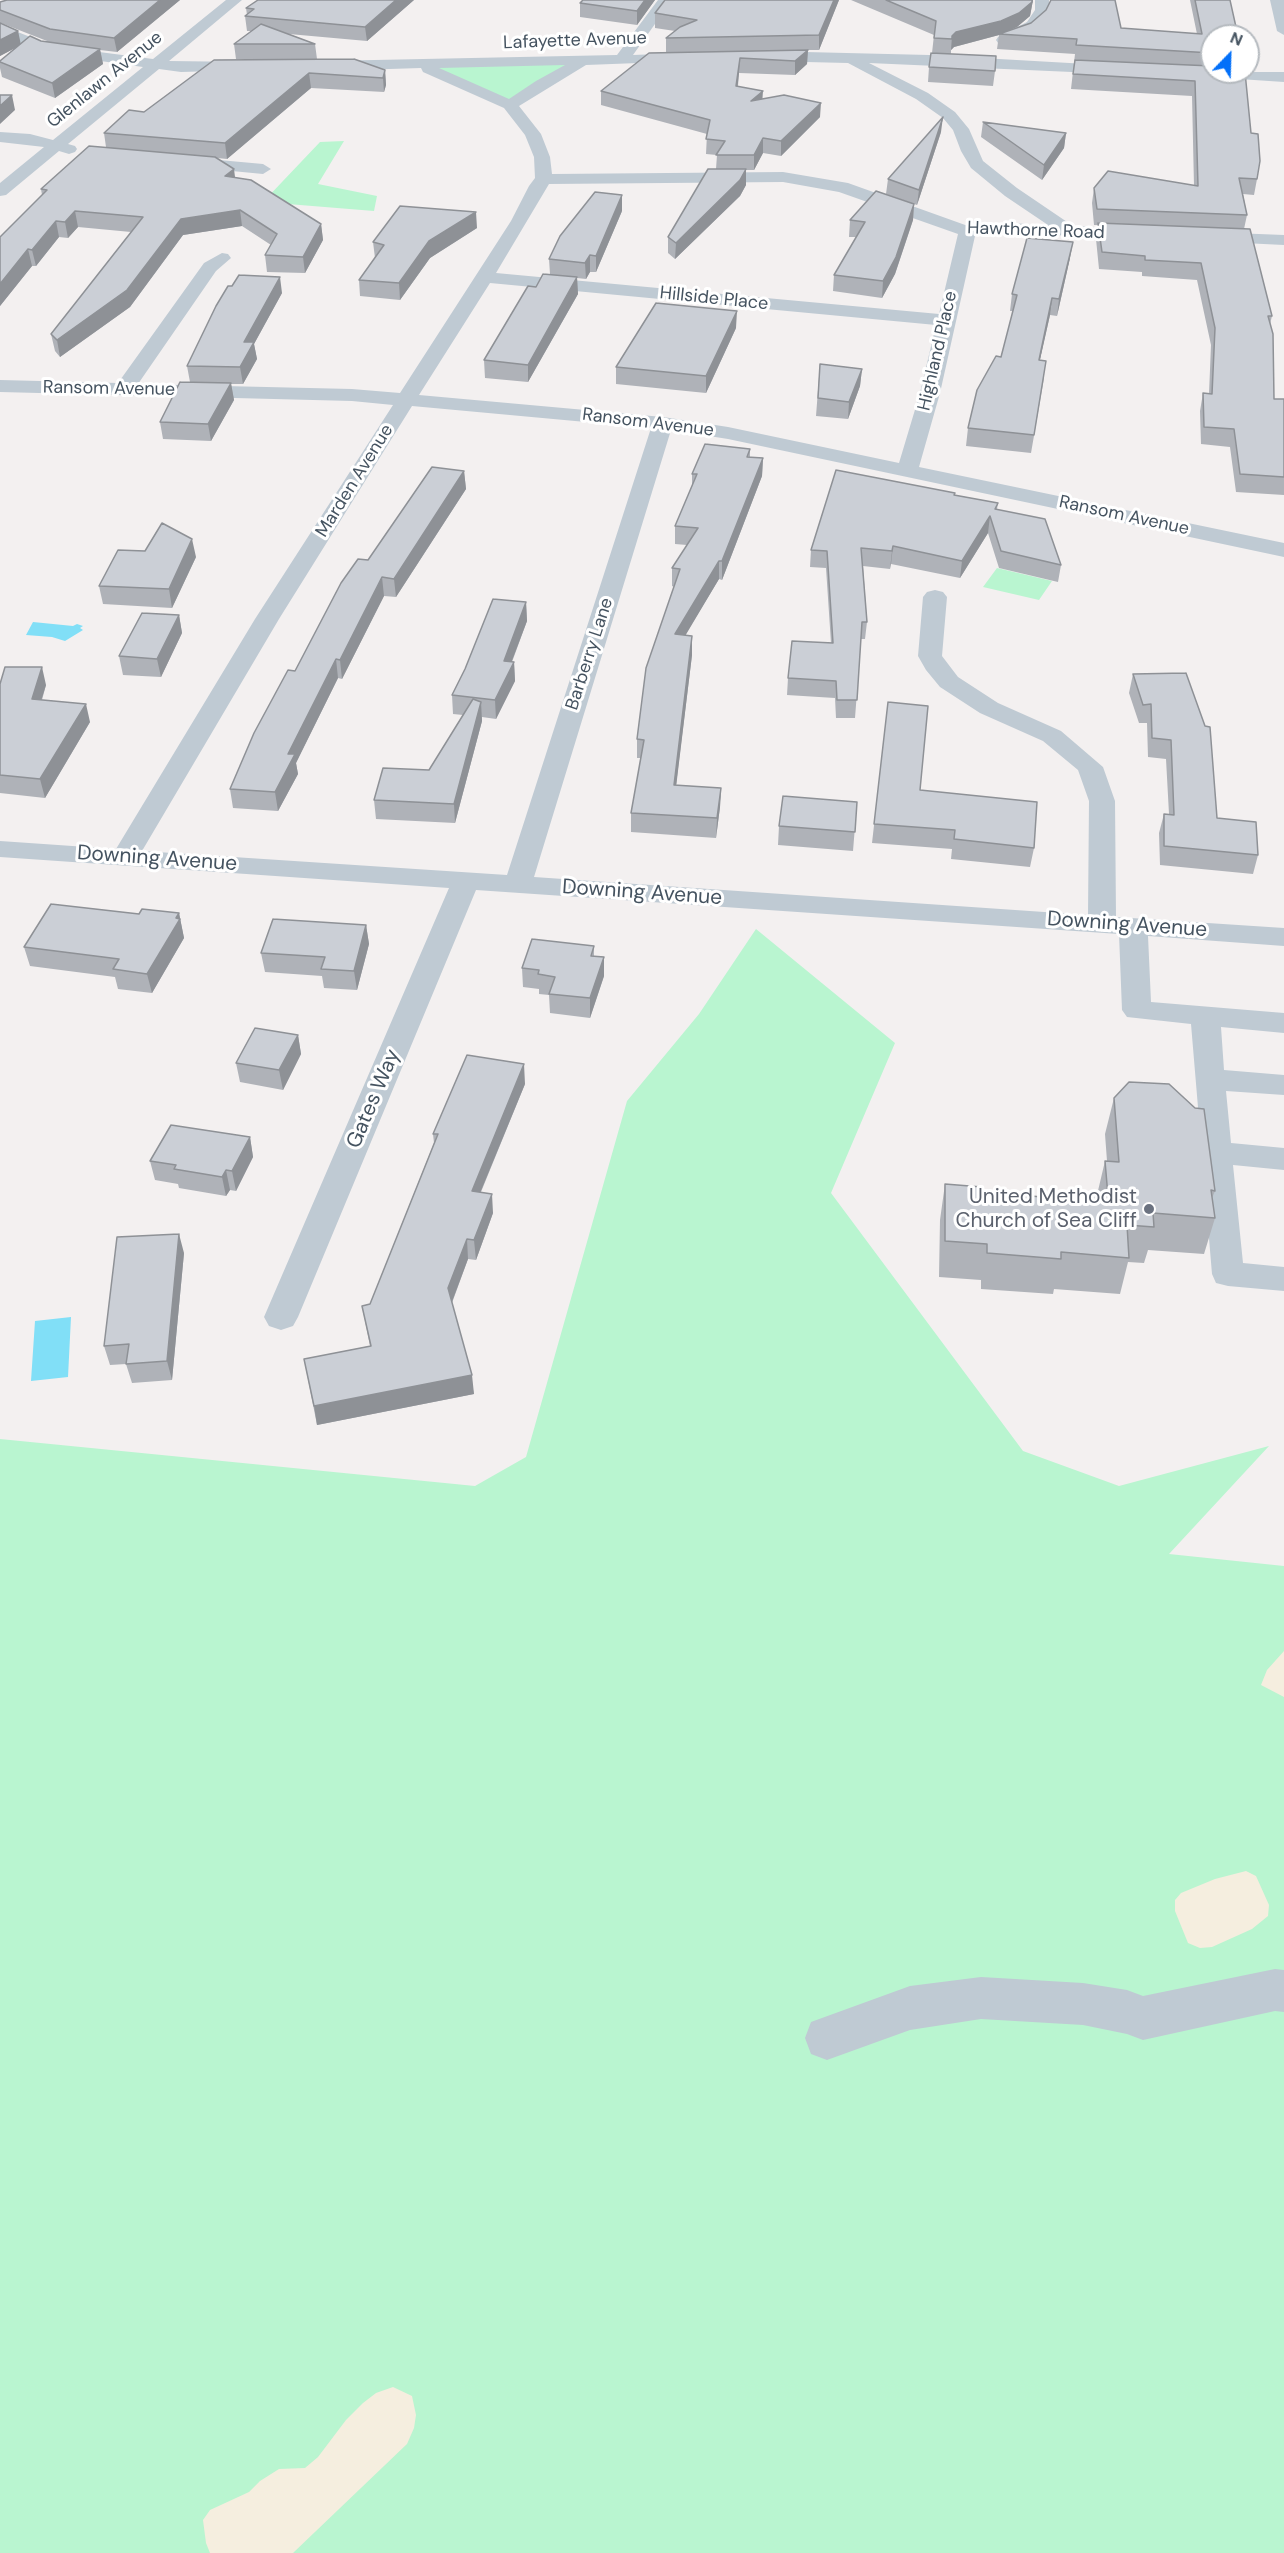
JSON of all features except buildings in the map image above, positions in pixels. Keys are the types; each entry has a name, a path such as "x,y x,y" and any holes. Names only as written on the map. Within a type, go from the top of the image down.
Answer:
{"street":[{"name":"Glenlawn Avenue","path":"0,191 235,0"},
{"path":"622,59 665,0"},
{"path":"929,60 1005,40 1023,32 1038,19 1042,10 1042,0"},
{"path":"1277,0 1284,31"},
{"path":"0,28 49,50 154,65 265,67"},
{"path":"746,57 929,60 1133,70"},
{"name":"Lafayette Avenue","path":"313,66 421,66 704,58"},
{"path":"848,58 922,96 949,115 961,129 969,151 977,164 1011,192 1069,231"},
{"path":"510,105 541,84 585,61"},
{"path":"421,66 510,105 533,134 542,157 544,178"},
{"path":"1180,72 1284,77"},
{"path":"0,137 30,140 82,153"},
{"path":"173,161 262,169"},
{"name":"Hawthorne Road","path":"544,178 638,179 751,176 803,179 842,187 967,231 1008,228 1159,235"},
{"name":"Marden Avenue","path":"125,857 267,619 520,221 537,186 544,178"},
{"name":"Highland Place","path":"907,470 930,393 967,231"},
{"path":"1193,236 1284,240"},
{"path":"124,389 210,267 222,258"},
{"name":"Hillside Place","path":"483,277 945,320"},
{"name":"Ransom Avenue","path":"0,386 352,395 663,423 728,433 1284,550"},
{"name":"Barberry Lane","path":"518,884 663,423"},
{"path":"935,597 930,656 934,665 949,682 989,708 1052,736 1090,767 1102,801 1102,923"},
{"name":"Downing Avenue","path":"0,849 1284,937"},
{"name":"Gates Way","path":"281,1317 466,881"},
{"path":"1133,926 1137,1010 1284,1023"},
{"path":"1205,1016 1228,1274 1284,1278"},
{"path":"1210,1079 1284,1085"},
{"path":"1216,1152 1284,1159"},
{"path":"827,2038 910,2008 981,1998 1083,2004 1127,2012 1143,2018 1275,1990 1284,1991"}],"green space":[{"path":"585,61 510,105 421,66"},
{"path":"344,141 318,184 377,196 374,211 263,202 320,142"},
{"path":"997,568 1052,581 1039,600 983,587"},
{"path":"756,929 895,1043 831,1193 1023,1451 1119,1486 1269,1446 1169,1554 1284,1566 1284,2553 0,2553 0,1439 475,1486 526,1457 627,1101 699,1014"}],"sand":[{"path":"1284,1651 1284,1697 1261,1685 1267,1670"},
{"path":"1246,1871 1256,1876 1269,1905 1268,1916 1252,1929 1212,1947 1200,1948 1188,1943 1175,1911 1175,1900 1181,1893 1215,1879"},
{"path":"393,2387 412,2396 416,2415 414,2428 407,2444 293,2553 210,2553 206,2543 203,2520 210,2510 249,2492 260,2481 279,2469 305,2468 318,2457 346,2420 363,2403 376,2393"}],"water":[{"path":"33,622 73,626 77,624 83,626 80,628 83,630 65,641 52,637 26,635"},
{"path":"71,1317 68,1377 31,1381 35,1321"}],"place":[{"name":"United Methodist Church of Sea Cliff","path":"1149,1209"}]}
